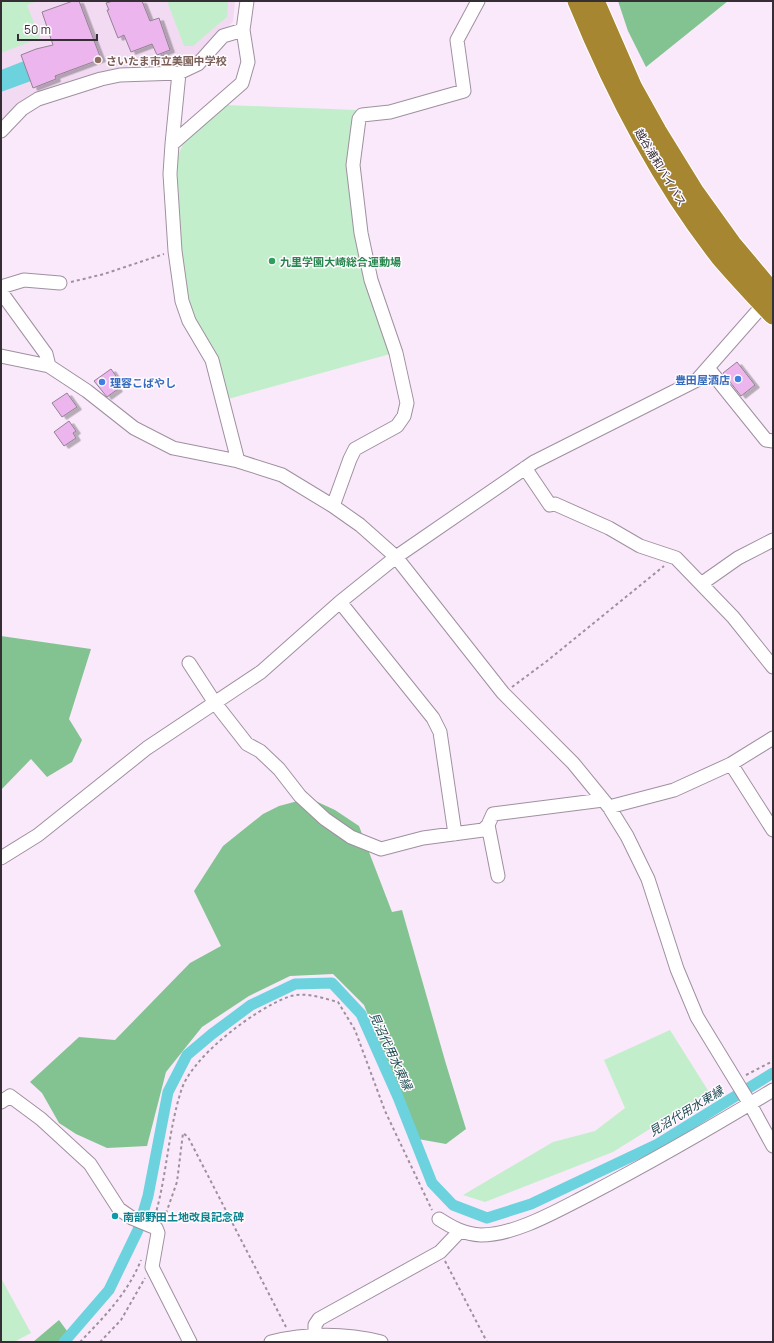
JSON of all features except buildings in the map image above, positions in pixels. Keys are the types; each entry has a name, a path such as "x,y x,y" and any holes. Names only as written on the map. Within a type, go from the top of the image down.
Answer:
{"highway":[{"name":"越谷浦和バイパス","path":"577,1 618,94 647,147 721,258 771,303"},
{"name":"越谷浦和バイパス","path":"595,1 633,88 657,131 694,190 771,303"}],"street":[{"path":"172,144 242,83 248,62 243,30 247,1"},
{"path":"334,506 350,459 355,450 397,426 404,416 407,403 396,353 371,280 361,233 354,165 359,118 362,115 390,112 464,91 457,40 478,1"},
{"path":"1,131 22,109 45,97 101,78 120,74 166,72 179,73 198,64 223,36 243,30"},
{"path":"179,73 170,174 175,251 182,301 189,321 212,360 238,460"},
{"path":"1,287 24,280 60,283"},
{"path":"1,292 46,354 49,366"},
{"path":"1,858 7,856 38,835 147,748 261,672 340,602 396,557 525,468 534,462 697,380 771,303"},
{"path":"1,356 49,366 87,391 134,428 173,448 238,460 282,475 334,506 360,525 396,557 503,693 573,763 606,804 627,836 648,879 677,969 697,1016 749,1102 773,1146"},
{"path":"708,368 766,440 773,441"},
{"path":"525,468 550,505 555,504 609,528 640,546 674,558 733,617 773,667"},
{"path":"701,584 738,558 773,540"},
{"path":"340,602 433,718 440,732 455,834"},
{"path":"189,663 215,703 247,744 260,751 279,769 305,800 325,819 351,838 381,850 423,838 483,830 488,825 493,814 606,804 667,792 731,764 773,738"},
{"path":"731,764 773,830"},
{"path":"488,825 498,876"},
{"path":"439,1219 459,1232 481,1235 503,1232 548,1215 648,1164 749,1102 773,1090"},
{"path":"4,1095 41,1119 90,1164 119,1209 132,1218 153,1224 152,1267 190,1342"},
{"path":"315,1335 315,1325 318,1319 440,1252 459,1232"},
{"path":"271,1342 291,1337 315,1335 355,1338 381,1342"}],"path":[{"path":"60,283 73,282 104,274 175,251"},
{"path":"503,693 547,661 674,558"},
{"path":"291,1337 188,1137 183,1133 177,1182 163,1223 153,1224 161,1195 181,1090 193,1066 214,1045 258,1013 289,996 312,995 338,1002 355,1030 385,1111 429,1205 439,1219"},
{"path":"737,1082 773,1061"},
{"path":"440,1252 487,1342"},
{"path":"80,1342 112,1309 134,1278 141,1258"},
{"path":"100,1342 121,1320 152,1267"}],"shaded area":[{"name":"さいたま市立美園中学校","path":"1,1 235,1 233,22 216,37 200,56 181,69 101,75 1,124"}],"green space":[{"path":"1,1 37,1 27,5 40,38 1,53"},
{"path":"167,1 228,1 227,17 193,46 184,46"},
{"path":"618,1 728,1 646,67 628,31"},
{"name":"九里学園大崎総合運動場","path":"226,105 357,110 347,164 390,354 228,399 188,302 180,238 177,158 185,139"},
{"path":"1,636 91,649 69,719 82,740 72,762 47,777 31,759 1,790"},
{"path":"309,798 335,810 359,826 392,912 402,910 466,1129 446,1144 418,1139 364,1005 333,974 290,976 249,996 202,1027 166,1072 147,1146 107,1148 76,1134 59,1123 42,1093 30,1082 79,1037 115,1040 190,963 221,946 194,891 223,846 263,814 279,806"},
{"path":"670,1030 709,1092 613,1152 485,1202 463,1195 553,1142 595,1131 625,1108 604,1060"},
{"path":"1,1278 31,1333 14,1342 1,1342"},
{"path":"59,1320 70,1335 60,1342 33,1342"}],"water":[{"path":"24,61 31,81 1,92 1,70"}],"waterway":[{"name":"見沼代用水東縁","path":"64,1342 109,1290 138,1230 148,1196 168,1092 187,1055 251,1005 295,984 332,983 361,1014 398,1097 432,1183 453,1205 487,1218 531,1204 658,1144 773,1073"}],"place":[{"name":"さいたま市立美園中学校","path":"98,60"},
{"name":"九里学園大崎総合運動場","path":"272,261"},
{"name":"豊田屋酒店","path":"738,379"},
{"name":"理容こばやし","path":"102,382"},
{"name":"南部野田土地改良記念碑","path":"115,1216"}]}
